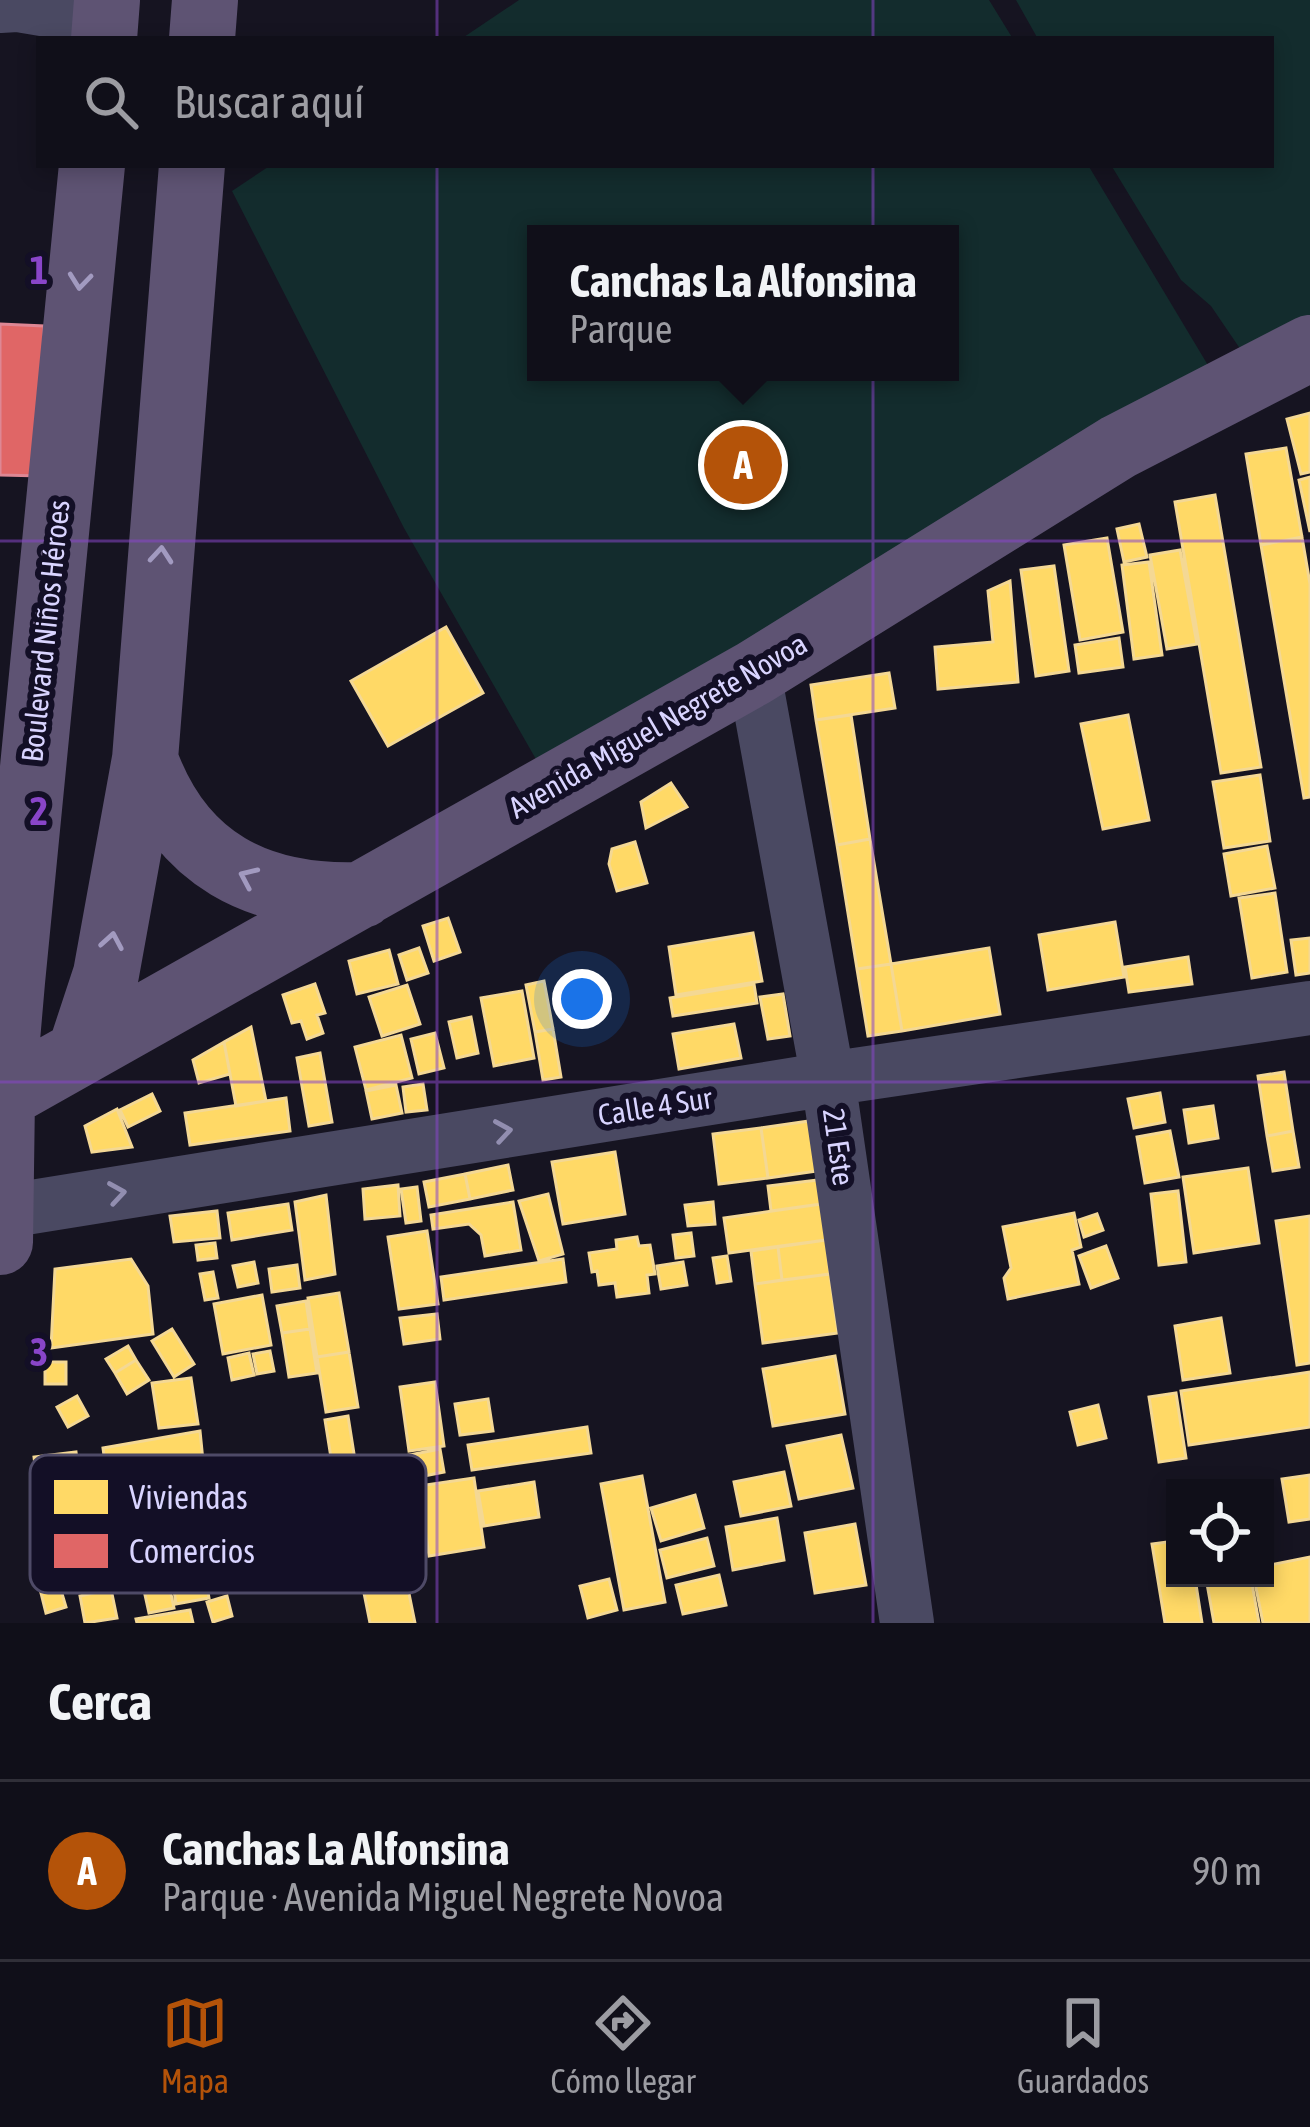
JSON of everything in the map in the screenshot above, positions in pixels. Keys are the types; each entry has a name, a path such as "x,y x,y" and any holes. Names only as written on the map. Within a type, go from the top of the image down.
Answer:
{"main road":[{"path":"202,36 205,0"},
{"name":"Boulevard Niños Héroes","path":"1,1222 1,1098 92,168"},
{"path":"80,1054 106,974 145,759 192,168"},
{"name":"Avenida Miguel Negrete Novoa","path":"1,1098 754,673 1118,447 1310,348"},
{"path":"145,759 169,812 208,854 232,870 295,893 362,895"}],"street":[{"path":"11,4 106,20"},
{"name":"21 Este","path":"754,673 828,1079 908,1623"},
{"name":"Calle 4 Sur","path":"1,1222 828,1079 1310,1009"}],"green space":[{"path":"519,0 989,0 1011,36 465,36"},
{"path":"1016,0 1310,0 1310,350 1260,378 1211,306 1181,280 1113,168 1274,168 1274,36 1036,36"},
{"path":"266,168 1090,168 1230,402 545,775 404,528 232,191"}],"building: Viviendas":[{"path":"1310,413 1310,472 1301,474 1287,419"},
{"path":"1286,448 1302,537 1261,545 1246,454"},
{"path":"1310,477 1310,532 1299,480"},
{"path":"1215,495 1261,767 1221,773 1175,502"},
{"path":"1139,524 1147,557 1124,562 1117,529"},
{"path":"1302,537 1310,584 1310,797 1304,798 1261,545"},
{"path":"1107,538 1123,632 1080,640 1064,545"},
{"path":"1180,550 1197,644 1167,649 1150,555"},
{"path":"1149,562 1162,655 1134,659 1122,565"},
{"path":"1054,566 1069,671 1036,676 1021,570"},
{"path":"1010,581 1018,682 938,689 935,647 993,642 988,591"},
{"path":"446,627 483,693 388,746 351,681"},
{"path":"1119,638 1123,667 1079,673 1075,645"},
{"path":"889,673 895,708 816,720 811,685"},
{"path":"851,715 870,839 837,845 816,720"},
{"path":"1128,715 1149,820 1103,829 1081,724"},
{"path":"1260,775 1270,841 1224,848 1213,782"},
{"path":"671,783 687,807 646,828 641,802"},
{"path":"870,839 891,964 857,969 837,845"},
{"path":"635,842 647,883 617,891 609,864 612,849"},
{"path":"1267,846 1275,888 1231,896 1224,854"},
{"path":"1275,893 1287,972 1252,978 1239,898"},
{"path":"448,918 460,952 434,961 423,926"},
{"path":"1115,922 1124,977 1048,990 1039,935"},
{"path":"753,933 762,981 676,995 669,947"},
{"path":"1310,938 1310,973 1296,975 1291,940"},
{"path":"419,948 428,973 407,980 399,955"},
{"path":"989,948 1000,1014 902,1031 891,964"},
{"path":"389,950 398,984 357,994 349,961"},
{"path":"1188,957 1192,984 1129,992 1125,967"},
{"path":"891,964 902,1031 868,1036 857,969"},
{"path":"544,981 553,1029 535,1032 526,985"},
{"path":"315,984 325,1013 317,1015 323,1033 307,1039 301,1021 292,1023 283,995"},
{"path":"754,984 757,1003 673,1016 670,998"},
{"path":"407,985 420,1024 382,1036 369,997"},
{"path":"522,991 534,1058 494,1066 481,998"},
{"path":"783,994 790,1036 768,1039 760,997"},
{"path":"471,1017 478,1053 457,1058 449,1022"},
{"path":"734,1024 741,1058 679,1069 673,1034"},
{"path":"251,1027 266,1101 236,1106 224,1042"},
{"path":"553,1029 561,1077 543,1080 535,1032"},
{"path":"435,1033 444,1068 419,1074 411,1039"},
{"path":"401,1035 412,1078 366,1090 355,1047"},
{"path":"224,1042 230,1074 199,1083 193,1060"},
{"path":"320,1053 332,1122 309,1126 297,1058"},
{"path":"1284,1072 1293,1131 1267,1136 1258,1076"},
{"path":"423,1084 427,1110 406,1112 403,1087"},
{"path":"396,1085 402,1113 372,1119 366,1091"},
{"path":"1160,1093 1165,1122 1134,1128 1128,1099"},
{"path":"152,1094 160,1111 128,1127 120,1110"},
{"path":"286,1098 290,1131 190,1145 185,1113"},
{"path":"1213,1106 1218,1138 1189,1143 1184,1110"},
{"path":"117,1109 132,1147 92,1152 85,1126"},
{"path":"809,1121 817,1171 768,1178 761,1128"},
{"path":"761,1128 768,1178 719,1184 713,1134"},
{"path":"1170,1131 1179,1177 1145,1183 1137,1137"},
{"path":"1293,1131 1299,1167 1273,1171 1267,1136"},
{"path":"615,1152 625,1214 563,1224 552,1162"},
{"path":"508,1165 513,1190 470,1199 465,1174"},
{"path":"1248,1168 1259,1243 1194,1253 1183,1177"},
{"path":"465,1174 470,1199 429,1207 424,1182"},
{"path":"818,1180 821,1204 771,1211 768,1186"},
{"path":"398,1185 400,1216 365,1219 363,1189"},
{"path":"417,1187 421,1221 406,1223 401,1189"},
{"path":"1178,1191 1186,1262 1159,1265 1151,1194"},
{"path":"548,1194 563,1254 539,1261 519,1201"},
{"path":"326,1195 335,1274 305,1280 295,1202"},
{"path":"513,1202 521,1250 485,1256 481,1235 469,1224 433,1229 431,1215"},
{"path":"713,1202 715,1224 688,1226 685,1205"},
{"path":"288,1204 292,1230 232,1240 228,1213"},
{"path":"821,1204 826,1240 729,1253 724,1218"},
{"path":"217,1211 220,1238 174,1242 170,1216"},
{"path":"1074,1213 1081,1247 1072,1250 1079,1284 1008,1299 1004,1278 1011,1268 1003,1227"},
{"path":"1097,1214 1103,1230 1084,1237 1079,1220"},
{"path":"1310,1216 1310,1363 1297,1365 1276,1221"},
{"path":"427,1231 438,1304 399,1309 388,1237"},
{"path":"691,1233 694,1256 676,1258 673,1235"},
{"path":"637,1237 639,1246 650,1245 655,1274 647,1275 649,1293 617,1297 615,1283 599,1285 589,1253 617,1249 616,1240"},
{"path":"826,1240 830,1274 782,1280 778,1247"},
{"path":"215,1243 217,1258 198,1260 196,1245"},
{"path":"1106,1246 1118,1278 1091,1288 1079,1256"},
{"path":"778,1247 782,1280 755,1284 751,1251"},
{"path":"727,1256 731,1281 717,1283 713,1258"},
{"path":"131,1259 148,1286 153,1334 51,1348 55,1269"},
{"path":"563,1259 566,1282 444,1300 441,1277"},
{"path":"254,1262 258,1283 238,1287 233,1266"},
{"path":"683,1262 687,1285 661,1289 657,1266"},
{"path":"297,1265 300,1288 272,1292 269,1269"},
{"path":"213,1272 218,1298 205,1300 200,1274"},
{"path":"830,1274 838,1333 763,1343 755,1284"},
{"path":"339,1293 349,1352 317,1357 308,1298"},
{"path":"262,1295 271,1345 223,1354 214,1304"},
{"path":"306,1301 310,1329 282,1333 277,1306"},
{"path":"437,1314 440,1339 404,1344 400,1318"},
{"path":"1221,1318 1230,1373 1183,1380 1175,1326"},
{"path":"172,1329 194,1364 174,1377 152,1341"},
{"path":"310,1329 317,1373 289,1377 282,1333"},
{"path":"128,1346 136,1360 115,1373 106,1359"},
{"path":"270,1351 274,1371 257,1374 253,1354"},
{"path":"349,1352 358,1407 326,1412 317,1357"},
{"path":"249,1353 254,1375 232,1380 228,1358"},
{"path":"835,1356 845,1414 773,1426 763,1369"},
{"path":"136,1360 149,1380 127,1394 115,1373"},
{"path":"45,1362 66,1362 66,1384 45,1384"},
{"path":"1310,1372 1310,1427 1189,1445 1181,1391"},
{"path":"191,1378 198,1424 159,1428 152,1383"},
{"path":"435,1382 444,1446 409,1451 400,1387"},
{"path":"1176,1393 1186,1458 1159,1462 1149,1397"},
{"path":"77,1396 88,1416 68,1427 57,1407"},
{"path":"488,1399 493,1431 460,1435 455,1404"},
{"path":"1098,1405 1106,1438 1078,1445 1070,1412"},
{"path":"348,1416 354,1455 331,1455 325,1420"},
{"path":"587,1427 591,1453 472,1470 468,1445"},
{"path":"200,1431 202,1455 104,1455 103,1448"},
{"path":"841,1435 853,1488 799,1499 787,1446"},
{"path":"440,1449 444,1472 426,1476 426,1455 410,1455"},
{"path":"784,1472 791,1506 741,1516 734,1482"},
{"path":"1310,1475 1310,1519 1289,1522 1282,1479"},
{"path":"642,1476 665,1602 624,1610 601,1484"},
{"path":"474,1478 484,1547 429,1556 426,1485"},
{"path":"534,1482 539,1517 484,1526 478,1491"},
{"path":"695,1495 704,1528 661,1541 651,1508"},
{"path":"777,1518 784,1560 733,1570 726,1527"},
{"path":"855,1524 866,1585 815,1593 805,1533"},
{"path":"707,1538 714,1566 667,1578 660,1550"},
{"path":"1166,1542 1166,1587 1196,1587 1202,1623 1165,1623 1152,1544"},
{"path":"1310,1557 1310,1623 1263,1623 1256,1587 1274,1587 1274,1564"},
{"path":"719,1575 726,1605 683,1614 676,1585"},
{"path":"609,1579 617,1610 588,1618 580,1586"},
{"path":"1208,1587 1253,1587 1259,1623 1214,1623"},
{"path":"41,1593 62,1593 66,1607 46,1613"},
{"path":"112,1593 117,1618 85,1623 80,1596"},
{"path":"145,1593 171,1593 174,1608 149,1613"},
{"path":"174,1593 208,1593 209,1598 176,1604"},
{"path":"364,1593 409,1593 415,1623 370,1623"},
{"path":"227,1596 232,1616 213,1622 207,1602"},
{"path":"190,1610 193,1623 137,1623 136,1619"}],"building: Comercios":[{"path":"0,324 44,326 41,476 0,475"}],"place":[{"name":"Canchas La Alfonsina","path":"743,465"}]}
